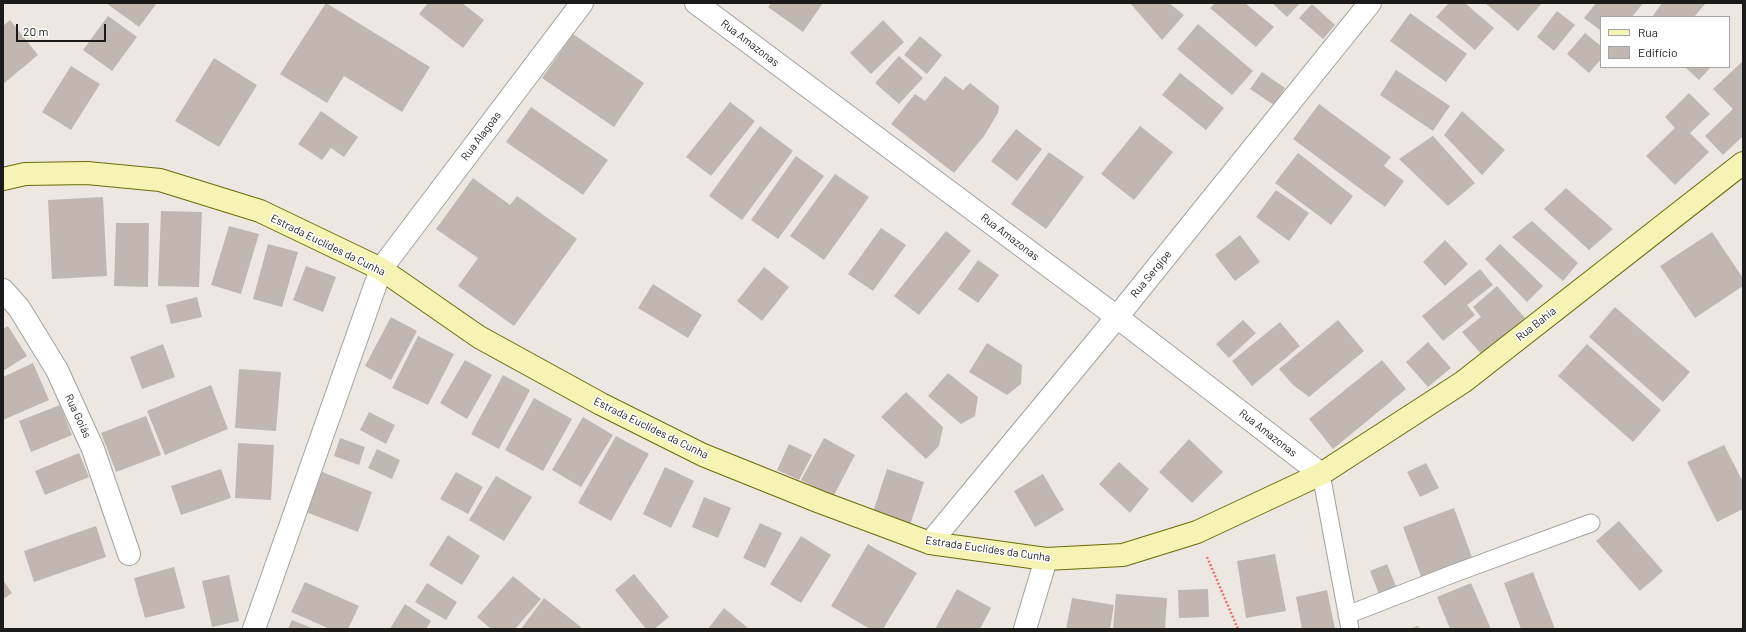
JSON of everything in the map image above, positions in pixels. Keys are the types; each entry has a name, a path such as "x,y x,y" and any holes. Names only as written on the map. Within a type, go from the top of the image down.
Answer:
{"street":[{"name":"Rua Alagoas","path":"254,629 381,269 582,3"},
{"name":"Rua Amazonas","path":"696,3 1116,317 1321,474"},
{"name":"Rua Sergipe","path":"930,543 1116,317 1370,3"},
{"name":"Rua Bahia","path":"1321,474 1462,382 1743,163"},
{"name":"Estrada Euclides da Cunha","path":"3,179 25,174 87,173 160,180 260,211 381,269 479,337 648,428 718,461 820,502 930,543 1046,559 1123,554 1197,532 1321,474"},
{"name":"Rua Goiás","path":"3,290 19,308 57,370 93,449 129,554"},
{"path":"1025,629 1046,559"}],"lane":[{"path":"1321,474 1348,622 1455,573 1591,523"}],"path":[{"path":"1197,532 1238,629"}],"building":[{"path":"106,3 157,3 139,27"},
{"path":"326,3 430,67 402,112 344,76 327,103 280,74"},
{"path":"428,3 462,3 484,20 463,48 419,14"},
{"path":"771,3 823,3 803,32 768,7"},
{"path":"1130,3 1169,3 1184,15 1162,40"},
{"path":"1215,3 1245,3 1274,27 1256,47 1210,8"},
{"path":"1272,3 1300,3 1287,17"},
{"path":"1449,3 1465,3 1494,28 1475,50 1436,17"},
{"path":"1485,3 1542,3 1518,31"},
{"path":"1596,3 1643,3 1633,16 1600,16 1600,30 1584,18"},
{"path":"1662,3 1706,3 1695,16 1653,16"},
{"path":"1312,4 1335,25 1323,39 1299,18"},
{"path":"1557,11 1575,25 1554,51 1537,37"},
{"path":"1410,13 1467,54 1446,82 1390,41"},
{"path":"108,16 137,37 112,71 83,50"},
{"path":"10,20 38,55 3,84 3,26"},
{"path":"883,20 904,42 871,74 850,53"},
{"path":"1198,24 1253,71 1232,95 1177,49"},
{"path":"1585,33 1600,45 1600,60 1589,73 1567,54"},
{"path":"573,34 644,83 614,127 542,78"},
{"path":"920,36 942,55 927,74 904,55"},
{"path":"899,56 923,78 899,104 875,83"},
{"path":"214,58 257,85 219,147 175,121"},
{"path":"1743,61 1743,136 1723,155 1705,136 1733,109 1713,89"},
{"path":"71,66 100,84 71,130 42,112"},
{"path":"1686,68 1710,68 1699,80"},
{"path":"1396,70 1450,106 1433,131 1380,95"},
{"path":"1262,72 1285,88 1274,105 1250,89"},
{"path":"1180,73 1224,108 1206,130 1162,95"},
{"path":"945,76 963,90 970,83 999,106 998,113 984,136 954,173 891,124 915,94 925,101"},
{"path":"1689,93 1710,114 1690,133 1709,152 1675,185 1646,156 1675,128 1665,117"},
{"path":"730,102 755,121 711,176 686,157"},
{"path":"1319,104 1391,157 1384,166 1404,181 1385,207 1293,139"},
{"path":"531,107 608,160 583,195 506,142"},
{"path":"321,111 358,137 344,157 331,148 322,160 298,144"},
{"path":"1462,111 1505,150 1482,175 1444,135"},
{"path":"760,126 793,151 742,220 709,196"},
{"path":"1140,126 1173,152 1134,200 1101,174"},
{"path":"1016,129 1042,149 1017,181 991,161"},
{"path":"1433,136 1475,183 1448,206 1399,159"},
{"path":"1049,152 1084,177 1046,229 1011,204"},
{"path":"1298,153 1353,196 1331,225 1275,183"},
{"path":"796,156 824,176 778,239 751,220"},
{"path":"835,174 869,197 824,260 790,236"},
{"path":"473,178 510,205 517,196 577,239 514,326 458,286 478,258 436,229"},
{"path":"1566,188 1613,229 1589,250 1544,209"},
{"path":"1276,190 1309,213 1289,241 1256,217"},
{"path":"103,197 107,276 52,279 48,200"},
{"path":"161,211 202,212 199,287 158,286"},
{"path":"1532,221 1578,263 1563,281 1512,237"},
{"path":"116,223 149,223 148,287 114,286"},
{"path":"229,226 259,234 241,294 211,285"},
{"path":"881,228 906,245 873,291 848,274"},
{"path":"946,231 971,251 919,315 894,296"},
{"path":"1712,232 1743,278 1743,286 1695,318 1660,266"},
{"path":"1240,235 1260,262 1235,281 1215,255"},
{"path":"1445,240 1468,264 1445,286 1423,262"},
{"path":"268,244 298,252 282,307 253,299"},
{"path":"1500,244 1543,286 1527,302 1485,259"},
{"path":"978,260 999,275 978,303 958,289"},
{"path":"306,266 336,277 323,312 293,300"},
{"path":"764,267 789,287 762,321 737,301"},
{"path":"1480,269 1493,285 1467,305 1475,315 1443,341 1422,316"},
{"path":"653,284 702,315 688,338 638,308"},
{"path":"1497,286 1525,318 1482,355 1462,332 1481,317 1473,307"},
{"path":"197,297 202,317 171,324 166,305"},
{"path":"1615,307 1690,372 1663,402 1589,337"},
{"path":"391,317 417,331 391,380 365,366"},
{"path":"1243,320 1256,333 1229,358 1216,344"},
{"path":"1338,320 1364,351 1309,397 1293,385 1279,369"},
{"path":"1280,322 1300,346 1252,386 1232,361"},
{"path":"8,326 27,356 3,371 3,329"},
{"path":"418,336 454,354 428,405 392,388"},
{"path":"1428,342 1451,368 1428,387 1406,362"},
{"path":"987,343 1022,365 1021,384 1007,395 969,372"},
{"path":"163,344 175,377 142,389 130,357"},
{"path":"1587,344 1661,410 1633,442 1558,376"},
{"path":"465,360 492,375 467,419 440,403"},
{"path":"1382,360 1406,389 1333,449 1309,419"},
{"path":"33,363 49,400 3,420 3,377"},
{"path":"239,369 281,372 276,431 235,428"},
{"path":"948,373 978,397 975,416 961,424 928,396"},
{"path":"503,375 530,390 499,449 471,434"},
{"path":"211,385 228,429 165,455 147,411"},
{"path":"906,392 943,427 939,446 926,459 881,417"},
{"path":"534,398 572,419 543,471 505,450"},
{"path":"60,405 72,435 31,452 19,421"},
{"path":"369,412 395,425 386,444 360,430"},
{"path":"146,416 161,455 116,472 101,433"},
{"path":"583,417 613,435 581,487 552,470"},
{"path":"616,436 649,454 611,521 578,503"},
{"path":"340,438 365,447 359,465 334,456"},
{"path":"824,438 855,455 833,497 801,480"},
{"path":"1189,439 1223,472 1192,503 1159,472"},
{"path":"238,443 274,445 271,500 235,498"},
{"path":"789,444 812,455 799,480 777,470"},
{"path":"1724,445 1743,482 1743,509 1717,522 1687,462"},
{"path":"377,449 400,460 392,479 368,468"},
{"path":"79,453 89,477 45,495 35,471"},
{"path":"1119,462 1149,489 1130,513 1099,484"},
{"path":"1426,463 1439,488 1420,497 1407,472"},
{"path":"665,467 694,481 671,528 643,514"},
{"path":"221,469 231,498 181,515 171,486"},
{"path":"887,469 924,482 910,525 873,512"},
{"path":"320,471 372,492 358,532 306,512"},
{"path":"456,472 483,487 468,514 440,499"},
{"path":"1043,474 1064,510 1035,527 1014,491"},
{"path":"496,476 532,497 504,541 469,520"},
{"path":"704,497 731,508 718,538 692,527"},
{"path":"1454,508 1473,560 1422,579 1403,527"},
{"path":"1619,521 1663,571 1640,591 1596,541"},
{"path":"760,523 782,533 765,568 743,558"},
{"path":"96,526 106,557 34,582 24,551"},
{"path":"448,535 480,556 462,585 429,565"},
{"path":"801,536 831,555 801,603 770,584"},
{"path":"868,544 917,573 883,629 870,629 831,606"},
{"path":"1275,554 1286,611 1246,618 1237,561"},
{"path":"1387,564 1396,586 1379,594 1370,571"},
{"path":"174,567 185,608 145,618 134,578"},
{"path":"1533,572 1555,629 1521,629 1504,583"},
{"path":"634,574 669,617 654,629 646,629 615,590"},
{"path":"229,575 239,621 212,627 202,581"},
{"path":"513,576 541,599 515,629 491,629 477,617"},
{"path":"3,580 12,593 3,599"},
{"path":"305,582 359,606 348,629 330,629 291,612"},
{"path":"427,583 457,602 446,620 415,602"},
{"path":"1471,583 1491,629 1450,629 1437,597"},
{"path":"957,589 991,608 980,629 935,629"},
{"path":"1208,589 1209,617 1179,618 1178,590"},
{"path":"1327,590 1335,629 1302,629 1296,597"},
{"path":"1116,594 1167,598 1165,629 1113,629"},
{"path":"544,598 581,627 580,629 521,629"},
{"path":"1072,598 1114,605 1110,629 1066,629"},
{"path":"405,604 431,621 426,629 390,629"},
{"path":"724,608 749,629 708,629"},
{"path":"292,620 314,629 288,629"},
{"path":"1418,626 1419,629 1409,629"}]}
